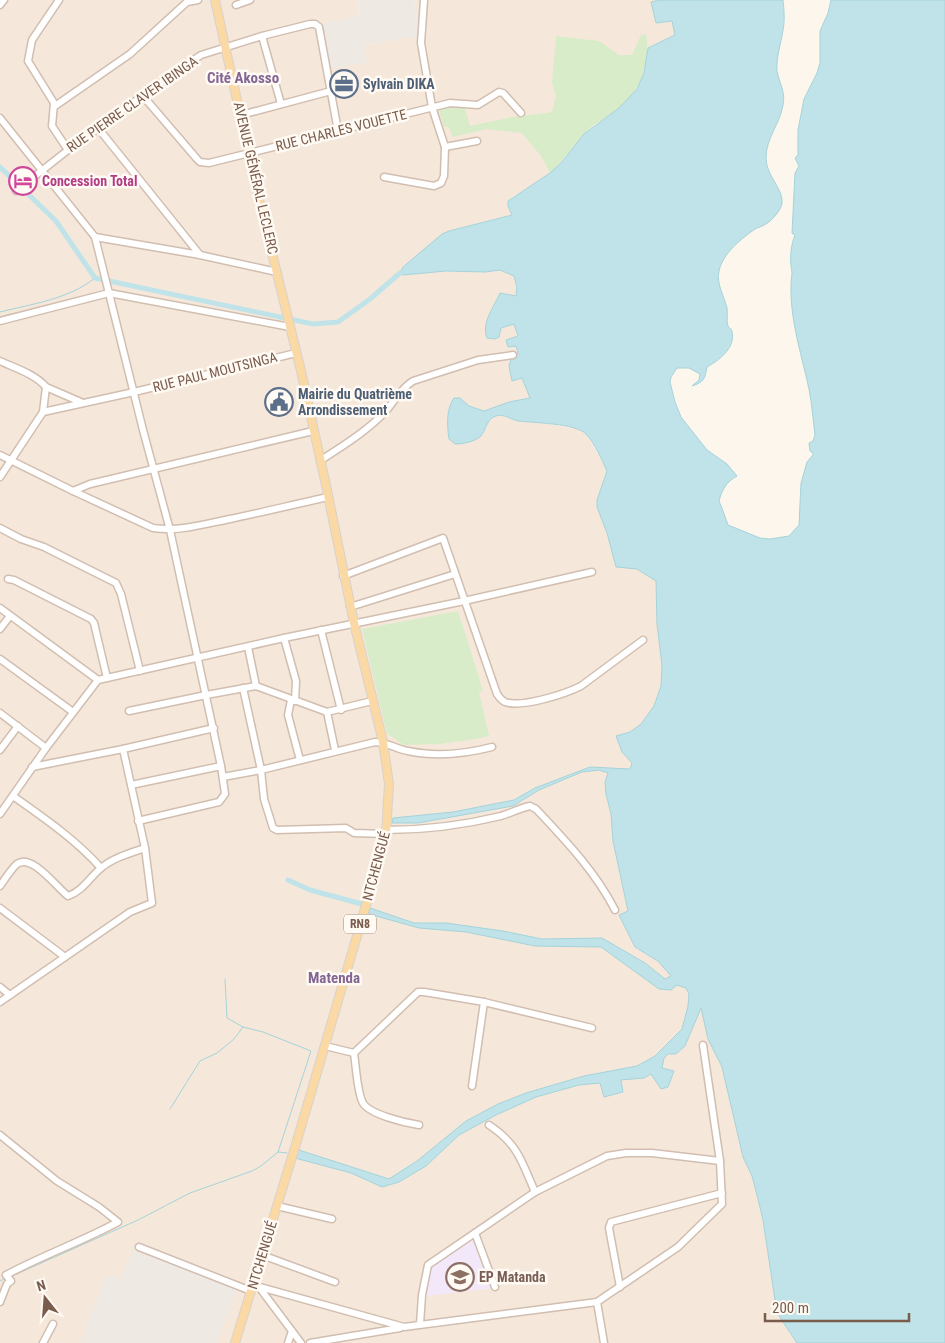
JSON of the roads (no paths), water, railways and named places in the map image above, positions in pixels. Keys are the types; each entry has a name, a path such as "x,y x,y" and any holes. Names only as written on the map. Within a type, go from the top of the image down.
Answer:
{"main road":[{"name":"AVENUE GÉNÉRAL LECLERC","path":"215,0 313,431"},
{"name":"NTCHENGUÉ","path":"235,1343 255,1288 262,1255 325,1046 386,832 389,775 384,742 372,701 350,607 313,431"}],"street":[{"path":"0,5 4,0"},
{"path":"59,0 32,40 28,61 54,103 52,126 68,150"},
{"path":"55,106 130,54 187,1 198,0"},
{"path":"236,4 250,0"},
{"path":"384,177 434,186 441,182 444,176 445,147 432,107 421,43 424,0"},
{"name":"RUE PIERRE CLAVER IBINGA","path":"16,191 41,169 196,59 226,46 315,24 319,26 332,91"},
{"path":"262,36 281,104"},
{"path":"241,115 332,91 338,131"},
{"name":"RUE CHARLES VOUETTE","path":"143,96 200,162 209,163 450,103 478,105 500,92 521,112"},
{"path":"0,118 95,237 170,530 224,777 225,794 220,802 138,820"},
{"path":"98,128 200,255"},
{"path":"445,147 477,141"},
{"path":"95,237 200,255 277,272"},
{"path":"0,321 109,290 290,326"},
{"name":"RUE PAUL MOUTSINGA","path":"43,412 296,353"},
{"path":"320,461 352,440 385,412 407,384 478,360 513,355"},
{"path":"0,361 20,370 46,387 84,403"},
{"path":"0,478 43,412 46,387"},
{"path":"73,491 90,484 154,468 313,431"},
{"path":"0,455 153,528 170,530 328,497"},
{"path":"0,528 21,539 44,547 116,583 121,594 140,671"},
{"path":"344,576 443,538 497,694 500,699 508,702 526,702 570,691 581,686 644,640"},
{"path":"0,814 32,767 98,680 592,572"},
{"path":"350,607 456,574"},
{"path":"8,580 14,580 91,618 94,622 107,678"},
{"path":"0,608 98,680"},
{"path":"0,630 10,616"},
{"path":"321,630 341,710"},
{"path":"284,638 296,681 293,701 288,715 300,760"},
{"path":"248,647 256,686"},
{"path":"0,659 73,712"},
{"path":"130,711 256,686 327,712 372,701"},
{"path":"243,688 261,770 264,799 274,829 346,828 354,833 412,830 500,816 530,806 536,809 566,840 601,884 614,910"},
{"path":"327,712 335,750"},
{"path":"0,713 46,748"},
{"path":"0,750 18,726"},
{"path":"32,767 214,728"},
{"path":"224,777 261,770 365,743 384,742 407,751 438,754 473,752 492,747"},
{"path":"0,1002 130,912 152,903 145,848 123,749"},
{"path":"131,785 221,766"},
{"path":"13,796 61,830 101,868"},
{"path":"0,886 16,864 24,861 29,862 47,874 68,896 74,894 88,883 101,868 124,855 145,848"},
{"path":"0,908 65,957"},
{"path":"0,987 10,995"},
{"path":"354,1053 418,992 484,1002 592,1028"},
{"path":"472,1086 484,1002"},
{"path":"310,1343 420,1324 597,1302 678,1247 722,1204 720,1160 703,1045"},
{"path":"325,1046 354,1053"},
{"path":"354,1053 362,1102 369,1109 393,1119 419,1125"},
{"path":"489,1125 504,1134 514,1146 535,1192"},
{"path":"0,1136 58,1181 99,1207 118,1222 89,1238 6,1274 10,1281 0,1302"},
{"path":"420,1324 422,1296 428,1265 535,1192 576,1170 616,1154 652,1153 720,1160"},
{"path":"620,1287 609,1228 611,1222 722,1193"},
{"path":"277,1206 332,1219"},
{"path":"475,1233 495,1287"},
{"path":"138,1247 255,1288 404,1327"},
{"path":"262,1255 334,1282"},
{"path":"255,1288 301,1343"},
{"path":"597,1302 604,1343"},
{"path":"43,1343 54,1324"},
{"path":"288,1343 292,1331"},
{"path":"350,1343 355,1336"}],"water":[{"path":"659,0 783,0 784,22 777,71 784,101 768,144 766,158 769,171 782,198 782,204 771,220 755,229 733,247 721,264 718,276 727,308 727,324 733,338 729,349 721,358 707,367 705,377 699,383 692,386 699,380 700,374 689,368 677,368 670,382 681,417 707,450 727,464 737,476 725,487 719,501 728,525 760,538 770,539 789,536 799,525 801,483 807,462 813,455 810,451 809,443 813,441 815,435 809,389 793,317 791,258 795,235 792,233 795,173 799,166 795,158 798,155 798,130 804,99 820,63 820,31 828,13 831,0 945,0 945,1343 797,1343 779,1316 757,1195 752,1176 743,1157 722,1067 708,1039 701,1008 685,1046 676,1054 668,1054 664,1058 662,1068 674,1071 668,1087 661,1089 651,1074 644,1078 621,1080 623,1092 604,1097 600,1083 579,1085 536,1097 496,1115 459,1135 426,1166 399,1182 382,1187 351,1173 295,1158 299,1150 389,1179 417,1161 466,1121 498,1104 526,1093 584,1076 637,1066 655,1056 682,1029 688,1006 689,994 686,988 677,985 671,990 659,989 601,947 535,946 466,932 419,928 369,914 370,908 414,923 446,923 542,939 602,938 645,963 665,979 671,976 658,961 635,947 619,915 628,911 613,841 611,814 606,794 605,782 608,773 599,770 582,772 539,790 513,806 418,823 392,823 393,818 453,812 514,800 535,788 590,767 630,769 632,763 622,752 616,736 630,732 641,724 654,706 661,686 662,665 657,624 656,581 637,569 616,567 607,533 597,507 597,500 607,471 586,434 580,430 564,426 518,421 499,415 491,419 480,437 474,440 455,444 449,439 448,412 454,398 460,398 469,406 484,411 509,402 530,398 522,378 512,381 509,366 511,359 518,353 516,346 508,347 506,340 518,336 514,324 501,328 499,337 495,339 487,338 486,332 487,320 500,293 516,296 517,287 514,276 500,270 485,272 446,271 403,275 401,271 403,267 442,234 512,215 508,201 550,173 561,163 584,134 619,108 637,89 644,73 648,48 675,35 672,21 656,23 651,2"}],"waterway":[{"path":"0,167 56,221 95,278 313,324 338,322 370,299 400,273"},
{"path":"0,312 62,296 95,278"},
{"path":"288,880 310,890 362,904"},
{"path":"225,979 227,1018 243,1027 263,1032 311,1051 278,1152 287,1153"},
{"path":"170,1109 200,1061 217,1053 234,1039 243,1027"},
{"path":"10,1277 138,1220 190,1193 252,1171 278,1152"},
{"path":"0,1281 6,1278"}],"place":[{"name":"Sylvain DIKA","path":"344,84"},
{"name":"Concession Total","path":"23,181"},
{"name":"Mairie du Quatrième Arrondissement","path":"279,402"},
{"name":"EP Matanda","path":"460,1277"}],"district":[{"name":"Cité Akosso","path":"243,78"},
{"name":"Matenda","path":"334,978"}]}
